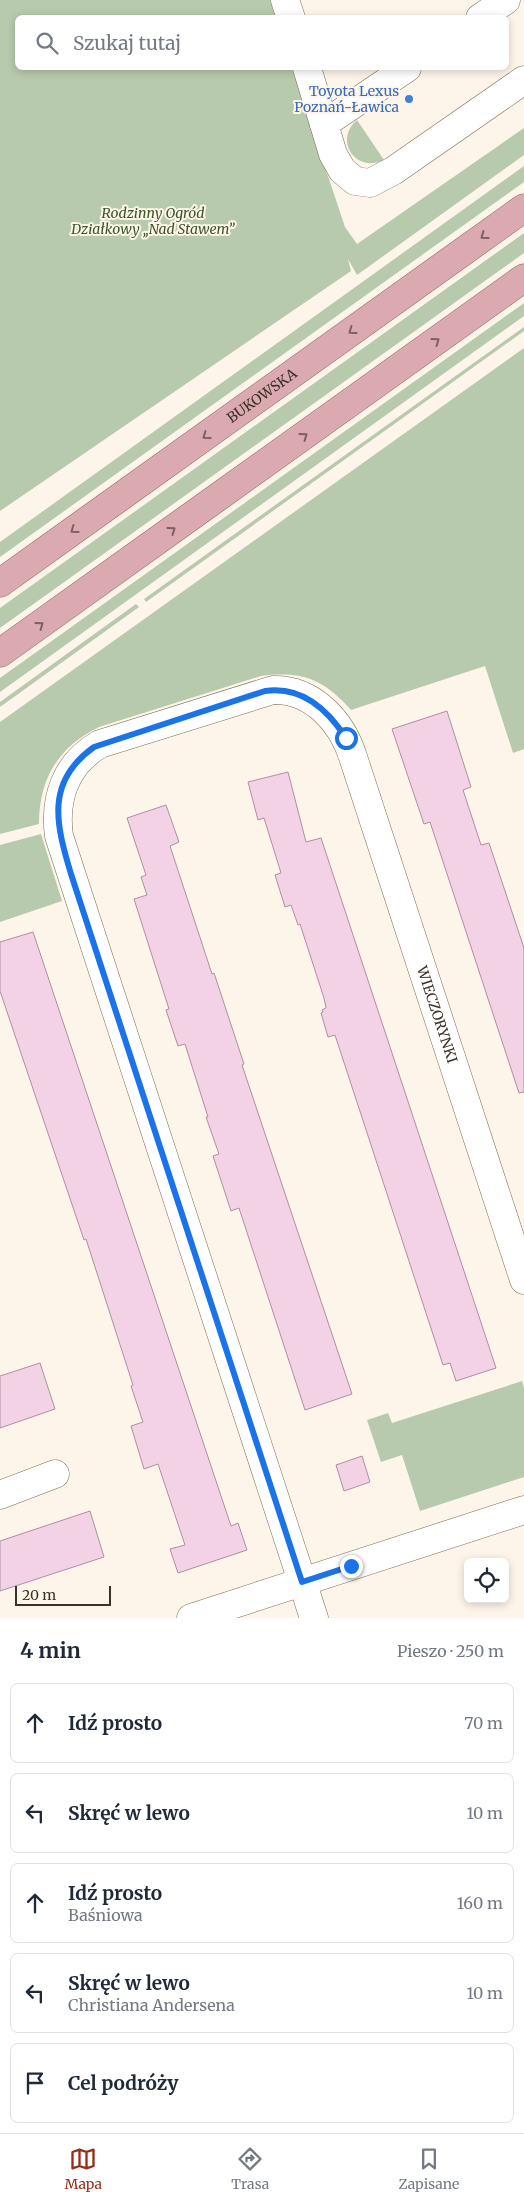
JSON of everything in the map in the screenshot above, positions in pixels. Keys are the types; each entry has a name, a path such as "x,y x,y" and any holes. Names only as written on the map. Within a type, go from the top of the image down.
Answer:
{"main road":[{"name":"BUKOWSKA","path":"0,583 524,208"},
{"path":"0,653 524,278"}],"street":[{"path":"285,0 290,15"},
{"path":"484,15 506,0"},
{"path":"308,70 333,154 342,170 354,181 370,183 393,171 524,80"},
{"path":"324,124 404,70"},
{"name":"WIECZORYNKI","path":"314,1618 59,836 57,814 60,794 67,776 87,752 100,744 265,691 283,690 299,694 317,704 340,729 351,748 524,1280"},
{"path":"0,1495 55,1474"},
{"path":"192,1618 524,1510"}],"green space":[{"name":"Rodzinny Ogród Działkowy „Nad Stawem”","path":"0,0 270,0 275,15 15,15 15,70 293,70 345,227 357,244 524,128 524,155 357,275 348,259 351,271 0,511"},
{"path":"357,120 384,160 374,163 365,162 357,159 351,153 347,137 350,128"},
{"path":"524,166 524,182 0,557 0,542"},
{"path":"524,233 524,253 0,628 0,608"},
{"path":"524,303 524,316 0,692 0,678"},
{"path":"524,327 524,331 146,602 144,599"},
{"path":"524,348 524,749 513,753 485,666 351,710 341,699 321,684 301,676 261,676 99,727 85,735 72,744 62,755 47,779 40,808 39,824 0,834 0,722"},
{"path":"136,604 139,607 0,707 0,702"},
{"path":"41,834 62,901 0,922 0,845"},
{"path":"522,1381 524,1388 524,1477 420,1511 402,1455 381,1462 367,1420 388,1413 392,1423"}],"building":[{"path":"447,711 471,787 463,790 481,845 489,843 524,948 524,1092 519,1093 430,822 424,824 392,729"},
{"path":"288,772 306,842 321,838 496,1368 456,1381 450,1363 443,1365 335,1035 328,1037 321,1013 326,1008 324,998 300,924 298,925 291,905 285,907 275,875 281,873 264,818 258,820 248,782"},
{"path":"166,805 179,842 170,846 212,974 214,973 244,1064 242,1065 352,1394 305,1410 239,1208 231,1211 213,1156 219,1154 206,1117 208,1117 185,1044 178,1046 166,1010 169,1009 134,899 147,895 141,877 146,875 127,818"},
{"path":"33,932 231,1526 238,1523 247,1550 178,1573 170,1549 185,1545 158,1464 144,1469 131,1426 143,1422 131,1386 133,1385 86,1239 84,1240 0,991 0,942"},
{"path":"40,1363 55,1409 0,1428 0,1376"},
{"path":"362,1456 370,1482 344,1491 336,1465"},
{"path":"90,1511 104,1557 0,1591 0,1541"}],"place":[{"name":"Toyota Lexus Poznań-Ławica","path":"409,99"}],"route":[{"path":"346,738 327,713 309,698 283,690 265,691 94,747 87,752 67,776 60,794 57,814 59,836 71,874 302,1582 351,1566"}]}
